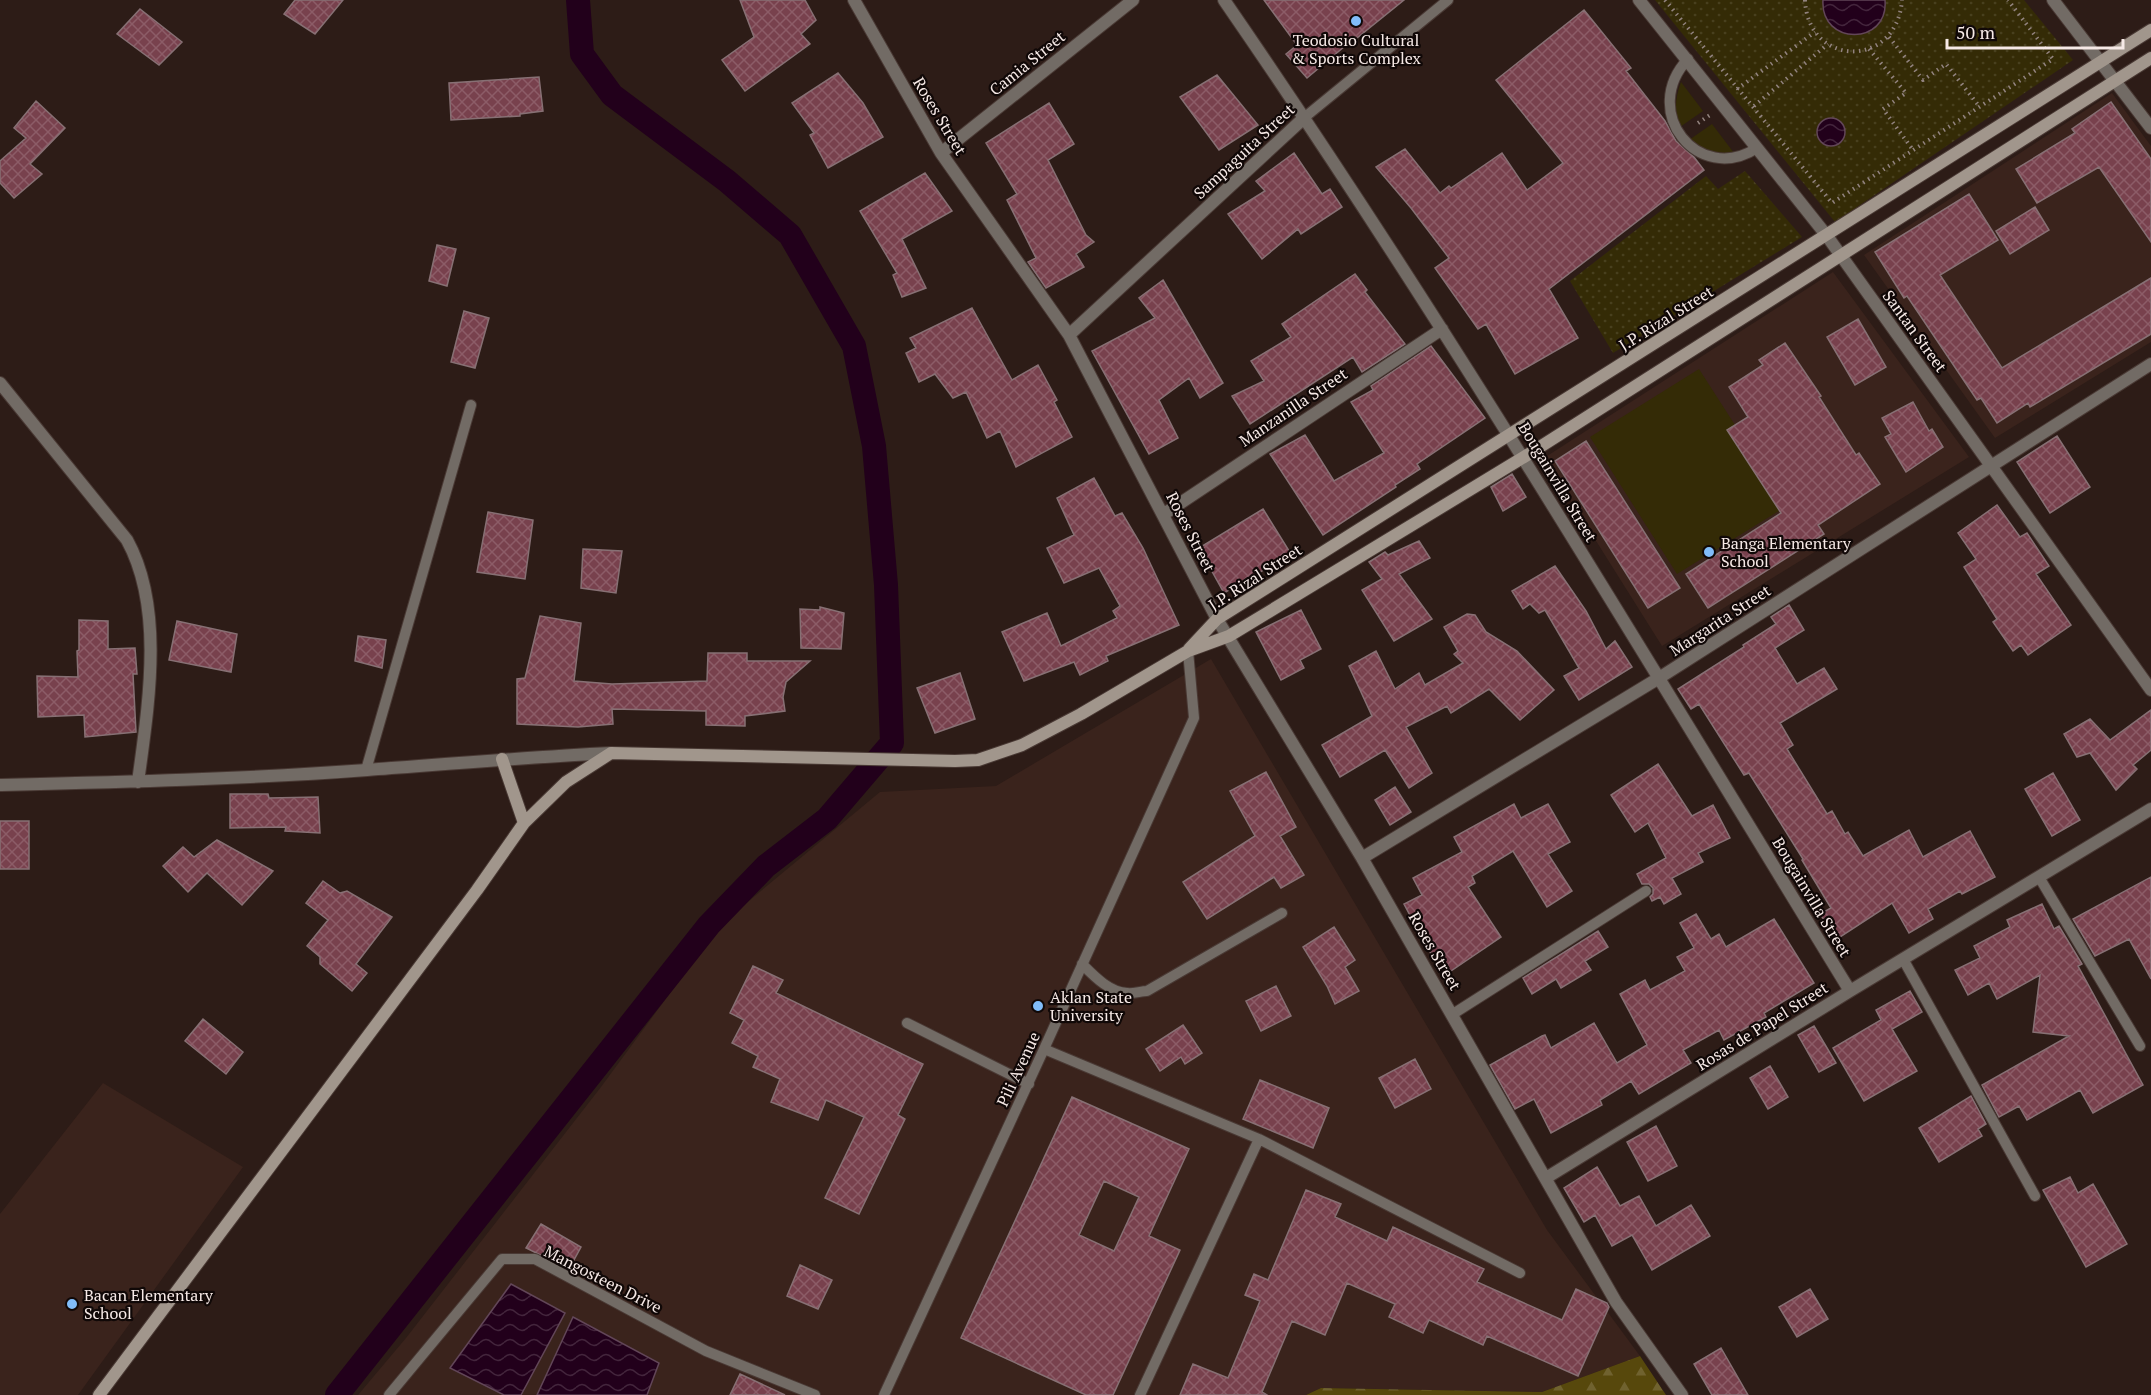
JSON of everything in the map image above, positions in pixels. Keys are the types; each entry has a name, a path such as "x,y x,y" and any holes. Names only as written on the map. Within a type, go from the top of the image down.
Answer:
{"main road":[{"name":"J.P. Rizal Street","path":"1188,651 1218,619 2151,30"},
{"name":"J.P. Rizal Street","path":"1188,651 1228,636 1524,457 2151,58"},
{"path":"99,1395 470,900 524,823 566,782 611,753 898,761 978,760 1022,745 1081,714 1188,651"},
{"path":"502,759 524,823"}],"street":[{"name":"Roses Street","path":"854,0 941,153 1069,335 1218,619 1453,1014 1616,1302 1682,1395"},
{"name":"Camia Street","path":"941,153 1133,0"},
{"name":"Bougainvilla Street","path":"1224,0 1305,117 1524,457 1850,991"},
{"name":"Santan Street","path":"1639,0 1827,236 2151,690"},
{"path":"2053,0 2151,129"},
{"name":"Sampaguita Street","path":"1069,335 1305,117"},
{"name":"Manzanilla Street","path":"1164,514 1442,328"},
{"name":"Margarita Street","path":"1362,858 1659,678 2151,364"},
{"path":"0,383 127,540 137,557 150,628 150,690 138,782"},
{"path":"0,785 138,782 366,770 611,753"},
{"name":"Rosas de Papel Street","path":"1546,1179 1902,959 2151,810"}],"lane":[{"name":"Sampaguita Street","path":"1305,117 1448,0"},
{"path":"1688,60 1676,73 1669,95 1671,118 1682,138 1701,152 1723,158 1741,155 1756,148"},
{"path":"366,770 471,405"},
{"name":"Pili Avenue","path":"884,1395 1029,1084 1194,718 1188,651"},
{"path":"2039,877 2140,1046"},
{"path":"1453,1014 1646,891"},
{"path":"1082,964 1096,978 1112,988 1127,993 1147,991 1282,913"},
{"path":"1902,959 2035,1196"},
{"path":"907,1023 1029,1084"},
{"path":"1044,1049 1259,1139 1520,1273"},
{"path":"1140,1395 1259,1139"},
{"name":"Mangosteen Drive","path":"389,1395 502,1259 535,1259 706,1351 815,1395"}],"path":[{"path":"1665,0 1832,203 2053,58 2008,0"},
{"path":"1805,0 1806,14 1815,32 1828,44 1848,51 1869,49 1889,36 1897,26 1902,0"},
{"path":"1737,89 1815,32"},
{"path":"1889,36 1923,80 1946,63 1979,106"},
{"path":"1754,106 1828,44"},
{"path":"1869,49 1906,93 1883,109 1913,150"}],"shaded area":[{"path":"1655,0 2024,0 2073,60 1835,222"},
{"path":"1681,82 1703,111 1680,127 1676,104"},
{"path":"2112,93 2151,146 2151,342 1995,438 1864,255"},
{"path":"1712,124 1734,153 1710,151 1689,140"},
{"path":"1745,171 1802,237 1613,353 1570,281 1706,176 1718,189"},
{"name":"Banga Elementary School","path":"1833,272 1969,457 1662,646 1544,458"},
{"path":"1699,369 1787,506 1677,574 1590,437"},
{"name":"Aklan State University","path":"1211,659 1547,1230 1640,1356 1542,1392 1321,1388 1306,1395 358,1395 406,1338 601,1087 720,925 880,792 996,786"},
{"name":"Bacan Elementary School","path":"103,1083 243,1167 78,1395 0,1395 0,1214"}],"green space":[{"path":"1640,1356 1666,1395 1306,1395 1321,1388 1542,1392"}],"water":[{"path":"1823,0 1885,0 1883,15 1877,26 1866,32 1854,34 1842,32 1832,26 1825,15"},
{"path":"1831,118 1841,122 1845,132 1841,142 1831,146 1821,142 1817,132 1821,122"},
{"path":"511,1284 565,1313 521,1395 504,1395 450,1368"},
{"path":"573,1317 659,1363 647,1395 537,1395"}],"building":[{"path":"295,0 343,0 315,34 284,14"},
{"path":"740,0 805,0 816,20 801,34 810,44 745,91 722,60 754,37"},
{"path":"1264,0 1404,0 1307,78 1286,54 1297,45"},
{"path":"140,9 182,42 159,65 117,34"},
{"path":"1584,10 1631,68 1626,71 1665,121 1676,141 1694,157 1704,170 1549,289 1578,338 1515,374 1486,324 1478,329 1435,268 1449,258 1376,167 1405,149 1440,193 1502,153 1527,190 1563,163 1496,80"},
{"path":"838,73 863,103 883,137 828,168 810,135 814,133 792,103"},
{"path":"1217,75 1258,125 1219,150 1180,97"},
{"path":"539,77 543,111 520,114 520,116 451,120 449,83"},
{"path":"36,101 65,128 30,164 42,174 14,198 0,183 0,161 26,138 14,128"},
{"path":"2111,102 2151,159 2151,242 2099,167 2037,203 2016,169 2075,133 2072,129"},
{"path":"1049,103 1074,144 1048,160 1086,235 1094,242 1076,254 1084,267 1046,288 1028,262 1036,258 1007,200 1017,194 986,143"},
{"path":"1294,153 1322,194 1330,189 1342,207 1301,234 1298,229 1262,259 1228,214 1265,191 1256,181"},
{"path":"925,173 952,211 902,239 926,288 902,297 893,275 897,273 860,211"},
{"path":"1969,194 1998,240 1940,275 2002,368 2151,278 2151,334 2030,407 2028,403 1997,423 1981,398 1977,400 1907,296 1904,298 1875,252"},
{"path":"2035,207 2049,230 2010,254 1996,231"},
{"path":"437,245 456,249 447,286 429,281"},
{"path":"1355,274 1367,290 1365,292 1405,344 1362,372 1353,357 1250,424 1232,396 1264,381 1251,361 1291,337 1282,324"},
{"path":"1163,280 1223,383 1200,398 1189,378 1159,400 1178,438 1149,454 1092,351 1155,318 1139,298"},
{"path":"972,308 1012,380 1038,365 1057,400 1054,402 1072,437 1016,467 1000,431 987,438 966,392 953,398 935,374 919,382 906,353 916,348 910,338"},
{"path":"464,311 489,318 475,368 451,362"},
{"path":"1858,319 1886,367 1855,385 1827,337"},
{"path":"1785,343 1821,396 1819,397 1856,455 1859,453 1880,484 1818,525 1824,534 1708,608 1686,574 1781,513 1727,430 1748,417 1729,387 1763,365 1759,360"},
{"path":"1431,346 1485,418 1417,464 1420,469 1395,485 1396,487 1323,535 1270,454 1305,435 1334,481 1384,453 1351,402 1373,390 1371,386"},
{"path":"1913,402 1929,431 1932,429 1943,447 1906,472 1885,437 1891,434 1882,418"},
{"path":"2057,436 2090,487 2050,513 2017,462"},
{"path":"1586,441 1680,588 1648,608 1555,461"},
{"path":"1512,474 1526,497 1503,511 1491,487"},
{"path":"1094,478 1115,516 1122,513 1143,548 1179,625 1106,656 1108,661 1080,675 1074,662 1024,681 1002,632 1047,613 1061,646 1117,618 1113,611 1120,606 1099,568 1064,583 1047,548 1074,535 1057,498"},
{"path":"1997,505 2020,537 2027,533 2049,566 2036,574 2071,625 2028,655 2021,645 2013,651 1993,622 1997,619 1964,567 1976,559 1958,533"},
{"path":"1263,509 1291,554 1224,593 1199,548"},
{"path":"488,512 533,520 525,579 477,572"},
{"path":"1419,541 1430,558 1399,574 1432,619 1394,641 1362,590 1382,579 1369,562 1385,552 1388,555"},
{"path":"583,549 622,551 616,593 581,588"},
{"path":"1555,566 1586,611 1606,649 1615,641 1632,667 1579,700 1564,676 1579,668 1545,610 1539,613 1530,604 1523,609 1512,591"},
{"path":"1789,605 1804,630 1775,648 1797,684 1824,668 1837,689 1780,723 1793,745 1787,749 1827,814 1832,811 1845,834 1848,832 1863,856 1909,830 1923,857 1970,831 1995,877 1962,894 1960,891 1928,909 1933,919 1909,933 1892,903 1837,939 1820,914 1831,908 1749,773 1744,775 1699,704 1691,709 1678,689 1776,624 1771,617"},
{"path":"820,607 844,613 841,649 801,648 800,609 820,610"},
{"path":"1301,610 1321,649 1300,660 1304,668 1281,680 1256,632"},
{"path":"1467,614 1475,615 1486,632 1517,651 1554,690 1520,720 1489,689 1451,713 1447,706 1406,727 1432,773 1409,788 1385,750 1340,777 1322,745 1372,716 1349,666 1376,651 1395,689 1419,673 1425,685 1463,663 1454,654 1458,651 1444,627"},
{"path":"540,616 581,623 574,681 612,684 707,681 708,653 747,653 747,661 810,661 786,682 783,697 785,711 745,716 745,726 706,725 706,711 612,709 613,724 578,727 517,724 517,679 525,678"},
{"path":"79,620 108,621 108,649 135,648 137,674 133,674 136,732 85,737 84,715 38,717 37,676 78,677"},
{"path":"177,621 237,634 231,672 169,660"},
{"path":"358,636 386,640 382,668 355,661"},
{"path":"960,673 975,719 935,733 917,688"},
{"path":"2151,710 2151,750 2133,765 2137,769 2116,790 2090,753 2077,757 2064,734 2090,719 2110,740"},
{"path":"1658,764 1692,816 1713,805 1730,838 1698,853 1703,862 1672,878 1681,894 1664,904 1660,897 1652,901 1650,897 1653,894 1653,888 1649,884 1642,884 1637,874 1666,858 1648,823 1635,832 1611,795"},
{"path":"1266,772 1296,827 1280,836 1304,875 1281,888 1274,877 1207,919 1183,882 1255,836 1230,791"},
{"path":"2053,773 2080,820 2052,836 2025,789"},
{"path":"1395,787 1411,812 1390,825 1375,800"},
{"path":"230,794 268,794 269,798 318,797 320,833 285,831 286,827 230,828"},
{"path":"1514,804 1521,818 1548,804 1570,842 1548,854 1572,891 1547,907 1513,851 1472,876 1475,883 1468,887 1501,937 1445,975 1404,904 1422,895 1413,878 1462,852 1454,837"},
{"path":"0,821 29,821 29,869 0,869"},
{"path":"217,840 273,871 242,905 207,873 188,892 163,866 183,847 194,857"},
{"path":"2151,877 2151,979 2129,939 2095,956 2073,919"},
{"path":"323,881 340,893 347,891 392,917 356,964 367,973 352,991 320,964 320,957 307,946 328,920 306,903"},
{"path":"2042,904 2054,929 2059,926 2082,964 2078,966 2143,1085 2093,1113 2080,1090 2027,1120 2019,1106 1999,1117 1982,1085 2069,1036 2033,1032 2040,975 1997,999 1989,983 1968,995 1955,970 1980,958 1974,946 2010,927 2007,920"},
{"path":"1696,914 1711,939 1719,934 1726,947 1774,919 1814,983 1764,1013 1766,1017 1724,1040 1719,1030 1683,1050 1691,1063 1639,1094 1631,1081 1600,1100 1602,1105 1551,1133 1534,1099 1515,1109 1490,1065 1542,1036 1545,1035 1551,1048 1594,1023 1617,1063 1647,1045 1620,994 1645,980 1650,990 1685,971 1677,957 1694,948 1680,923"},
{"path":"1334,927 1355,960 1345,967 1359,991 1335,1004 1327,986 1303,947"},
{"path":"1598,931 1608,947 1585,961 1591,970 1561,988 1556,979 1532,994 1523,978"},
{"path":"753,966 783,980 776,993 923,1064 898,1115 905,1119 859,1214 825,1198 864,1117 826,1100 818,1120 771,1102 780,1079 753,1067 758,1056 732,1043 744,1020 730,1013"},
{"path":"1276,986 1291,1016 1261,1031 1246,1001"},
{"path":"1910,991 1922,1012 1892,1029 1917,1071 1864,1101 1833,1048 1881,1020 1876,1010"},
{"path":"203,1019 243,1052 226,1074 185,1041"},
{"path":"1183,1025 1202,1053 1185,1064 1181,1057 1160,1071 1146,1049"},
{"path":"1814,1026 1836,1063 1819,1072 1798,1035"},
{"path":"1415,1059 1431,1089 1395,1108 1379,1078"},
{"path":"1770,1066 1788,1097 1768,1109 1750,1078"},
{"path":"1260,1080 1329,1108 1313,1148 1243,1119"},
{"path":"1971,1096 1986,1124 1978,1129 1982,1136 1939,1162 1919,1128"},
{"path":"1072,1097 1189,1149 1149,1236 1180,1250 1113,1395 1086,1395 961,1338","holes":["1104,1181 1139,1197 1114,1251 1079,1235"]},
{"path":"1656,1126 1677,1166 1648,1181 1627,1142"},
{"path":"1597,1167 1620,1206 1639,1196 1656,1226 1691,1205 1710,1236 1652,1270 1632,1235 1612,1246 1595,1215 1584,1222 1564,1188"},
{"path":"2070,1177 2078,1193 2093,1184 2127,1244 2086,1267 2043,1190"},
{"path":"1306,1190 1341,1204 1335,1217 1387,1241 1393,1227 1484,1269 1477,1282 1562,1320 1576,1289 1607,1303 1609,1307 1578,1376 1487,1336 1483,1345 1429,1320 1423,1333 1389,1317 1395,1304 1347,1283 1325,1335 1292,1321 1262,1392 1267,1395 1180,1395 1193,1364 1228,1378 1260,1301 1245,1295 1254,1274 1268,1280"},
{"path":"541,1224 581,1247 569,1269 526,1248"},
{"path":"800,1265 832,1280 818,1309 787,1296"},
{"path":"1810,1289 1828,1319 1797,1337 1779,1307"},
{"path":"1721,1348 1748,1395 1712,1395 1694,1364"},
{"path":"740,1374 785,1395 730,1395"}],"waterway":[{"path":"337,1395 709,925 766,866 827,819 892,743 886,585 874,446 854,346 790,235 727,181 612,95 582,54 578,0"}],"place":[{"name":"Teodosio Cultural & Sports Complex","path":"1356,21"},
{"name":"Banga Elementary School","path":"1709,552"},
{"name":"Aklan State University","path":"1038,1006"},
{"name":"Bacan Elementary School","path":"72,1304"}]}
